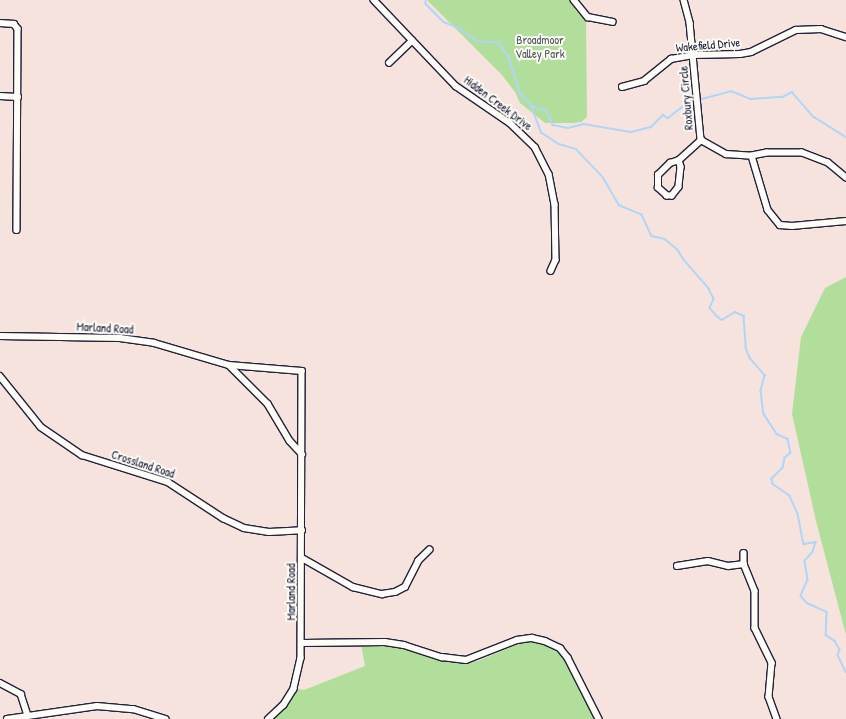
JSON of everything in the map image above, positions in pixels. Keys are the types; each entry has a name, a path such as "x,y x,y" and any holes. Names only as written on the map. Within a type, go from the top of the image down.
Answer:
{"street":[{"name":"Hidden Creek Drive","path":"374,0 456,86 524,135 544,161 553,189 555,204 556,260 551,272"},
{"path":"574,0 588,17 613,22"},
{"name":"Roxbury Circle","path":"684,0 690,23 701,140 726,154 752,156 773,153 802,153 828,163 846,178"},
{"path":"0,23 14,24 18,29 17,230"},
{"name":"Wakefield Drive","path":"622,87 644,80 671,59 693,55 746,53 796,30 808,28 846,37"},
{"path":"389,63 412,41"},
{"path":"0,96 18,96"},
{"path":"679,160 681,168 679,187 672,196 668,196 658,188 658,175 670,162 679,160 701,140"},
{"path":"752,156 768,210 780,225 846,221"},
{"name":"Marland Road","path":"0,336 109,338 141,341 191,352 229,365 302,371 301,664 294,689 284,705 269,719"},
{"name":"Marland Road","path":"229,365 268,404 290,441 302,454"},
{"name":"Crossland Road","path":"0,376 48,433 82,455 168,482 237,525 260,532 302,530"},
{"path":"302,558 353,587 382,594 395,592 405,586 418,561 429,550"},
{"path":"744,552 744,564 754,586 756,634 772,663 770,697 777,719"},
{"path":"677,566 708,561 728,566 744,564"},
{"path":"302,643 385,642 404,645 442,657 466,660 517,640 532,638 545,641 560,648 568,658 599,719"},
{"path":"0,683 21,694 28,715"},
{"path":"7,719 76,708 110,706 133,709 165,719"}],"green space":[{"name":"Broadmoor Valley Park","path":"427,0 570,0 576,11 586,20 587,117 581,122 574,123 545,123 520,103 515,92 502,75"},
{"path":"846,277 846,635 816,521 792,414 801,337 825,288"},
{"path":"525,641 549,646 565,658 596,719 274,719 288,705 297,689 304,690 365,666 361,644 403,647 452,662 463,662 478,661"}],"waterway":[{"path":"426,0 426,4 444,22 459,28 477,41 499,43 509,57 520,93 531,105 542,133 559,144 576,149 603,177 619,205 642,215 652,236 665,239 678,250 685,261 709,289 714,299 710,308 717,316 722,320 735,312 744,316 746,348 750,358 765,375 761,391 764,414 777,434 788,439 791,453 785,458 783,468 772,479 773,484 790,496 798,514 804,544 816,542 813,552 805,561 808,580 801,596 807,603 827,612 826,635 835,641 840,650 838,655 846,672"},
{"path":"702,99 731,91 751,99 783,97 792,92 814,117 846,137"},
{"path":"532,106 547,111 553,125 568,128 584,124 631,132 651,127 663,115 668,118 690,101"}]}
